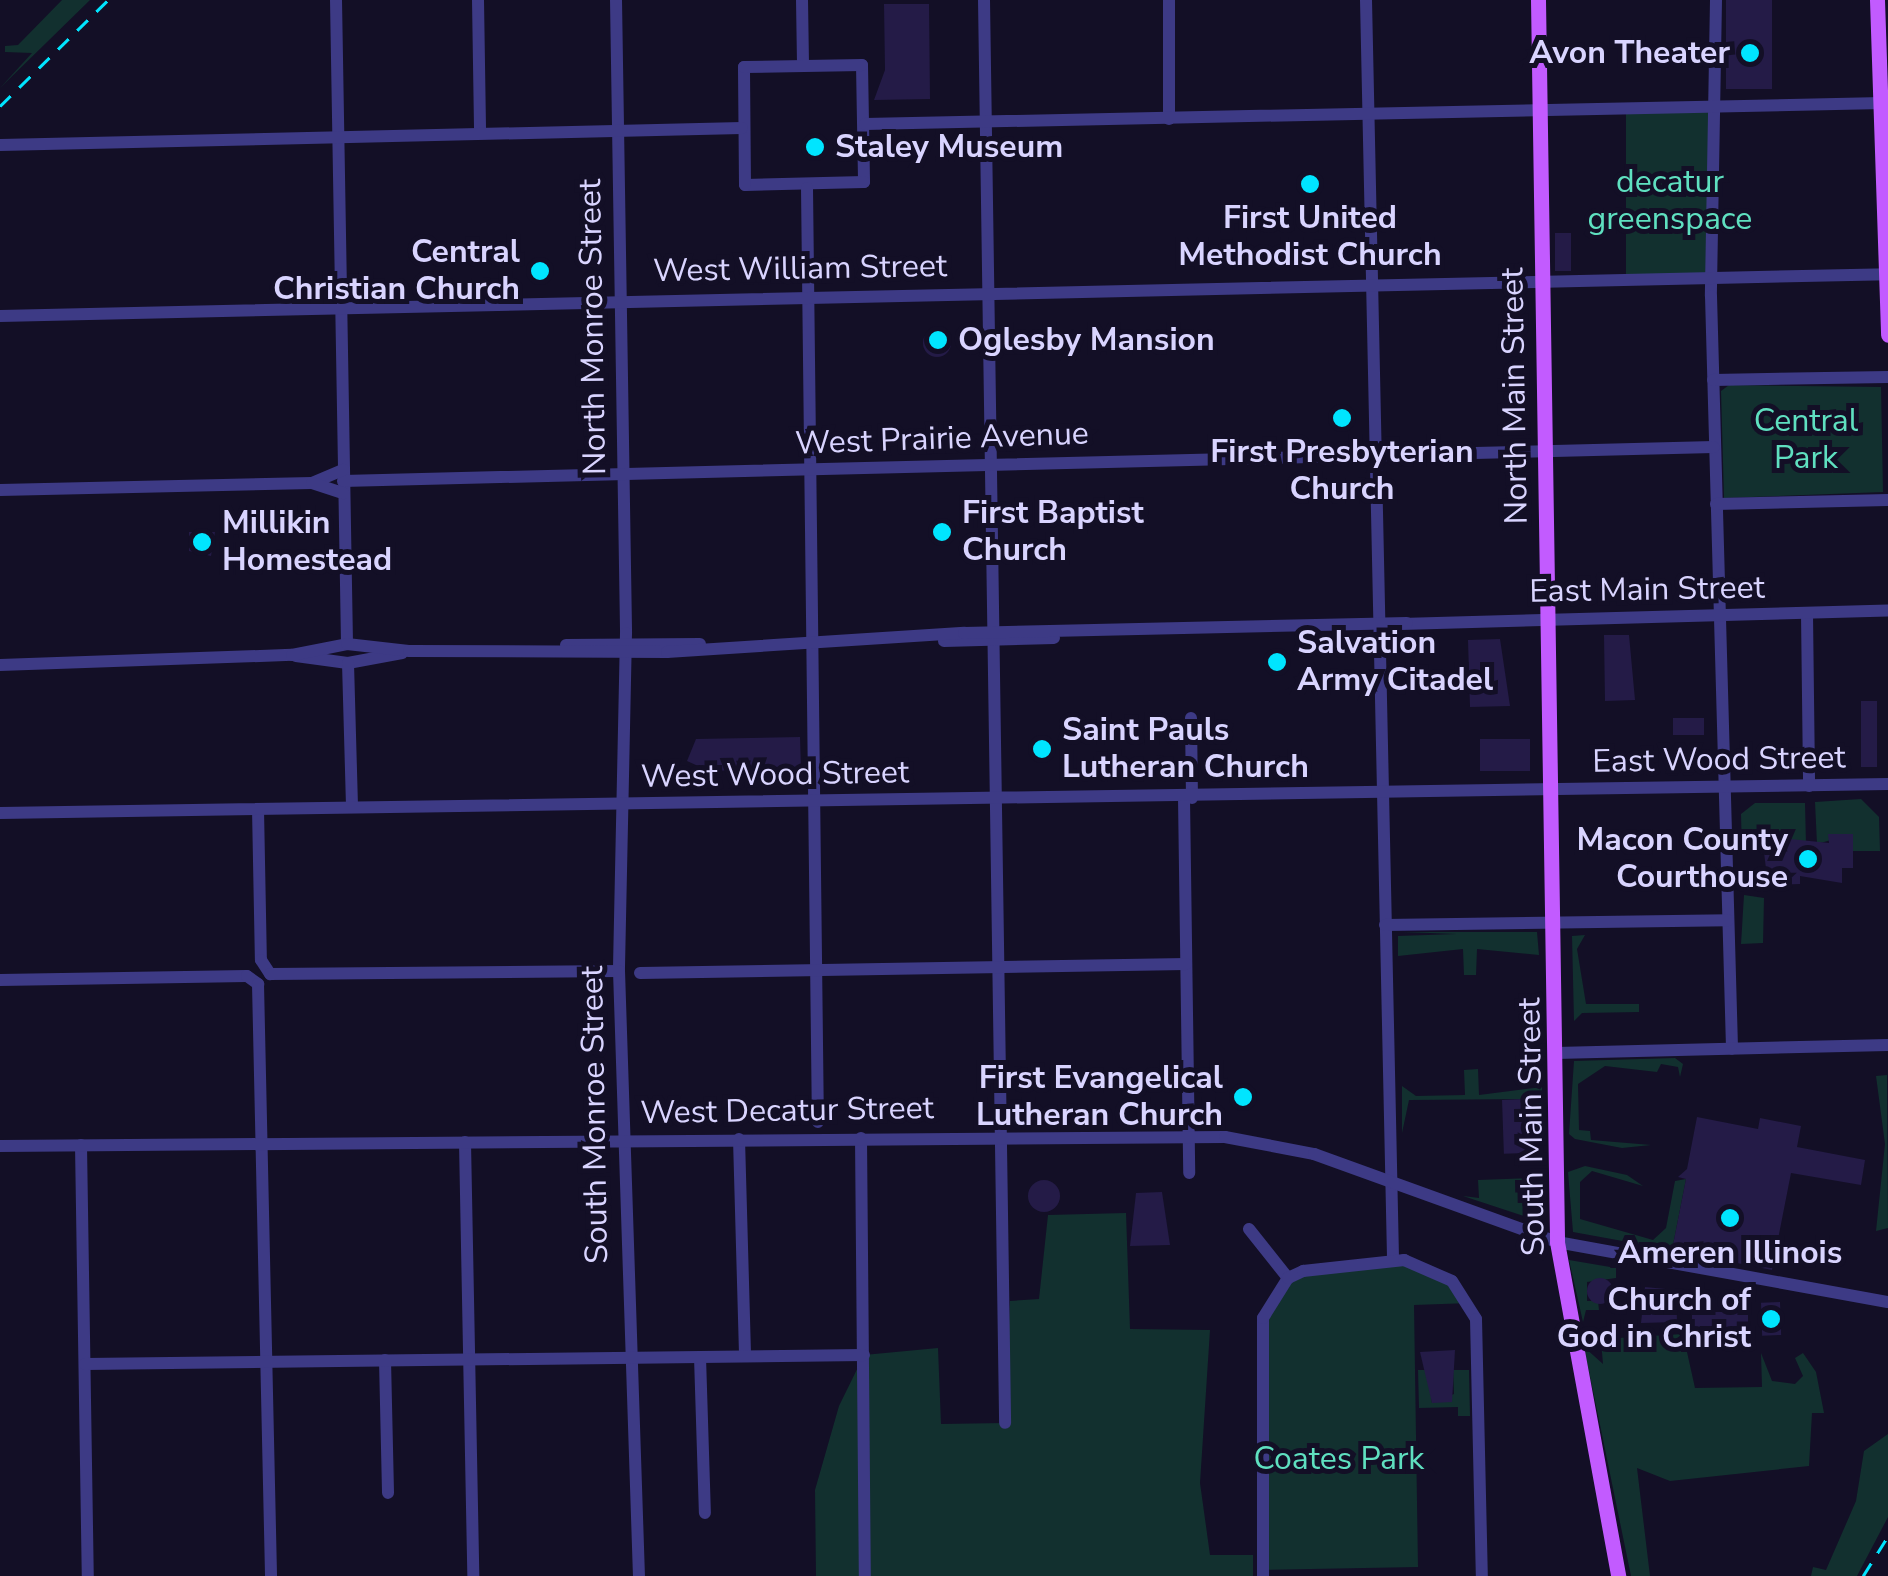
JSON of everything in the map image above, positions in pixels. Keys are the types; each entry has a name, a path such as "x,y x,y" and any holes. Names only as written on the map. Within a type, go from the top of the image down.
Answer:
{"main road":[{"name":"North Main Street","path":"1538,0 1551,791"},
{"path":"1878,0 1888,335"},
{"path":"1880,36 1888,0"},
{"name":"South Main Street","path":"1551,791 1557,1242 1618,1576"}],"street":[{"path":"336,0 352,808"},
{"path":"478,0 480,133"},
{"name":"North Monroe Street","path":"616,0 626,646"},
{"path":"802,0 803,63"},
{"path":"984,0 1004,1136 1005,1424"},
{"path":"1168,0 1169,119"},
{"path":"1366,0 1393,1260"},
{"path":"1716,0 1714,447 1732,1049"},
{"path":"803,63 862,65 864,182 807,188 745,185 744,67 803,63"},
{"path":"865,124 1883,104"},
{"path":"0,145 742,128"},
{"path":"807,188 818,802 818,1122"},
{"name":"West William Street","path":"0,316 808,296 1541,286 1887,274"},
{"path":"1713,380 1888,377"},
{"name":"West Prairie Avenue","path":"343,482 1714,447"},
{"path":"0,490 343,482"},
{"path":"312,483 343,482"},
{"path":"1716,504 1888,500"},
{"name":"East Main Street","path":"0,665 1888,610"},
{"path":"1807,614 1809,786"},
{"name":"South Monroe Street","path":"626,646 617,805 619,971 639,1576"},
{"path":"1189,1173 1186,964 1191,718"},
{"name":"East Wood Street","path":"1551,791 1888,784"},
{"name":"West Wood Street","path":"0,813 1551,791"},
{"path":"258,809 271,1576"},
{"path":"1385,925 1728,920"},
{"path":"640,973 1186,964"},
{"path":"0,980 619,971"},
{"path":"1556,1053 1888,1046"},
{"name":"West Decatur Street","path":"0,1146 1189,1135 1314,1154 1557,1242 1888,1302"},
{"path":"861,1138 865,1576"},
{"path":"739,1140 745,1356"},
{"path":"465,1142 473,1576"},
{"path":"81,1145 88,1576"},
{"path":"1250,1229 1288,1278"},
{"path":"1263,1576 1260,1332 1288,1278 1318,1264 1393,1260 1447,1277 1476,1319 1482,1576"},
{"path":"86,1364 864,1355"},
{"path":"700,1357 705,1513"},
{"path":"385,1360 388,1493"}],"green space":[{"path":"62,0 90,0 0,88 32,53 5,52 5,46 18,45"},
{"name":"decatur greenspace","path":"1626,108 1714,108 1714,282 1626,282"},
{"name":"Central Park","path":"1729,385 1881,387 1883,492 1724,498 1721,391"},
{"path":"1861,799 1879,817 1880,851 1853,851 1852,834 1817,844 1815,802"},
{"path":"1755,803 1805,803 1806,844 1762,836 1762,854 1742,854 1741,814"},
{"path":"1744,895 1764,898 1763,943 1741,944"},
{"path":"1402,932 1537,932 1539,955 1477,949 1476,975 1464,975 1463,949 1398,956 1398,936 1457,934"},
{"path":"1585,935 1577,949 1586,1004 1639,1004 1639,1012 1582,1013 1574,1021 1572,936"},
{"path":"1675,1058 1683,1064 1680,1077 1678,1067 1661,1064 1657,1072 1605,1066 1578,1084 1579,1130 1590,1131 1591,1140 1651,1145 1622,1148 1575,1139 1569,1134 1574,1061"},
{"path":"1478,1069 1479,1095 1542,1087 1543,1119 1529,1119 1527,1099 1409,1100 1402,1133 1402,1086 1416,1096 1465,1095 1464,1070"},
{"path":"1887,1075 1888,1228 1876,1231 1885,1144 1876,1076"},
{"path":"1585,1166 1627,1175 1643,1186 1592,1171 1580,1182 1580,1219 1653,1240 1666,1228 1675,1181 1686,1179 1672,1250 1573,1232 1568,1172"},
{"path":"1532,1170 1544,1172 1539,1221 1463,1196 1479,1198 1478,1180 1532,1178"},
{"path":"1126,1213 1130,1329 1210,1330 1200,1483 1210,1555 1253,1555 1253,1576 816,1576 815,1490 839,1406 864,1355 938,1348 941,1424 1005,1423 1010,1301 1039,1299 1048,1215"},
{"path":"1569,1260 1616,1268 1616,1278 1587,1282 1587,1301 1598,1301 1599,1310 1586,1310 1583,1322"},
{"name":"Coates Park","path":"1420,1262 1470,1303 1414,1305 1418,1567 1263,1570 1260,1350 1270,1301 1288,1278"},
{"path":"1592,1330 1602,1339 1683,1334 1695,1388 1762,1387 1761,1353 1772,1381 1795,1384 1803,1376 1795,1358 1803,1353 1816,1372 1824,1413 1812,1413 1809,1466 1670,1481 1637,1468 1650,1576 1631,1576 1584,1347 1603,1364 1601,1341 1593,1341 1592,1350 1587,1341"},
{"path":"1418,1370 1427,1370 1432,1403 1454,1394 1453,1370 1469,1370 1470,1416 1458,1416 1458,1407 1419,1408"},
{"path":"1888,1434 1888,1517 1857,1576 1811,1576 1813,1567 1826,1570 1856,1501 1864,1451"}],"building":[{"name":"Avon Theater","path":"1726,0 1772,0 1772,89 1726,89"},
{"path":"884,4 929,4 930,99 874,100 885,70"},
{"path":"1555,233 1571,233 1571,271 1555,271"},
{"name":"Oglesby Mansion","path":"937,329 947,333 951,343 947,353 937,357 927,353 923,343 927,333"},
{"name":"Millikin Homestead","path":"189,532 215,532 211,556 189,551"},
{"path":"1604,635 1629,635 1635,700 1605,701"},
{"path":"1500,639 1510,706 1470,707 1468,640"},
{"path":"1861,701 1877,701 1877,767 1861,767"},
{"path":"1673,718 1704,718 1704,735 1673,735"},
{"path":"800,737 801,768 709,771 687,761 696,739"},
{"path":"1480,739 1530,739 1530,771 1480,771"},
{"name":"Macon County Courthouse","path":"1828,834 1853,834 1853,868 1842,868 1842,883 1800,876 1800,884 1768,885 1762,836 1829,843"},
{"path":"1528,1099 1530,1153 1504,1154 1502,1100"},
{"name":"Ameren Illinois","path":"1697,1117 1758,1129 1760,1118 1801,1126 1797,1147 1865,1160 1861,1185 1791,1173 1772,1270 1672,1250 1686,1179 1678,1177 1687,1169"},
{"path":"1044,1180 1055,1185 1060,1196 1055,1207 1044,1212 1033,1207 1028,1196 1033,1185"},
{"path":"1162,1192 1170,1245 1130,1246 1136,1193"},
{"path":"1600,1278 1609,1282 1613,1291 1609,1300 1600,1304 1591,1300 1587,1291 1591,1282"},
{"path":"1645,1287 1676,1290 1677,1322 1641,1323"},
{"name":"Church of God in Christ","path":"1780,1302 1781,1335 1762,1336 1761,1303"},
{"path":"1692,1312 1748,1312 1748,1334 1692,1334"},
{"path":"1455,1350 1452,1402 1432,1403 1420,1352"}],"railway":[{"path":"0,106 108,0"},
{"path":"1863,1576 1888,1536"}],"place":[{"name":"Avon Theater","path":"1750,53"},
{"name":"Staley Museum","path":"815,147"},
{"name":"First United Methodist Church","path":"1310,184"},
{"name":"Central Christian Church","path":"540,271"},
{"name":"Oglesby Mansion","path":"938,340"},
{"name":"First Presbyterian Church","path":"1342,418"},
{"name":"First Baptist Church","path":"942,532"},
{"name":"Millikin Homestead","path":"202,542"},
{"name":"Salvation Army Citadel","path":"1277,662"},
{"name":"Saint Pauls Lutheran Church","path":"1042,749"},
{"name":"Macon County Courthouse","path":"1808,859"},
{"name":"First Evangelical Lutheran Church","path":"1243,1097"},
{"name":"Ameren Illinois","path":"1730,1218"},
{"name":"Church of God in Christ","path":"1771,1319"}]}
